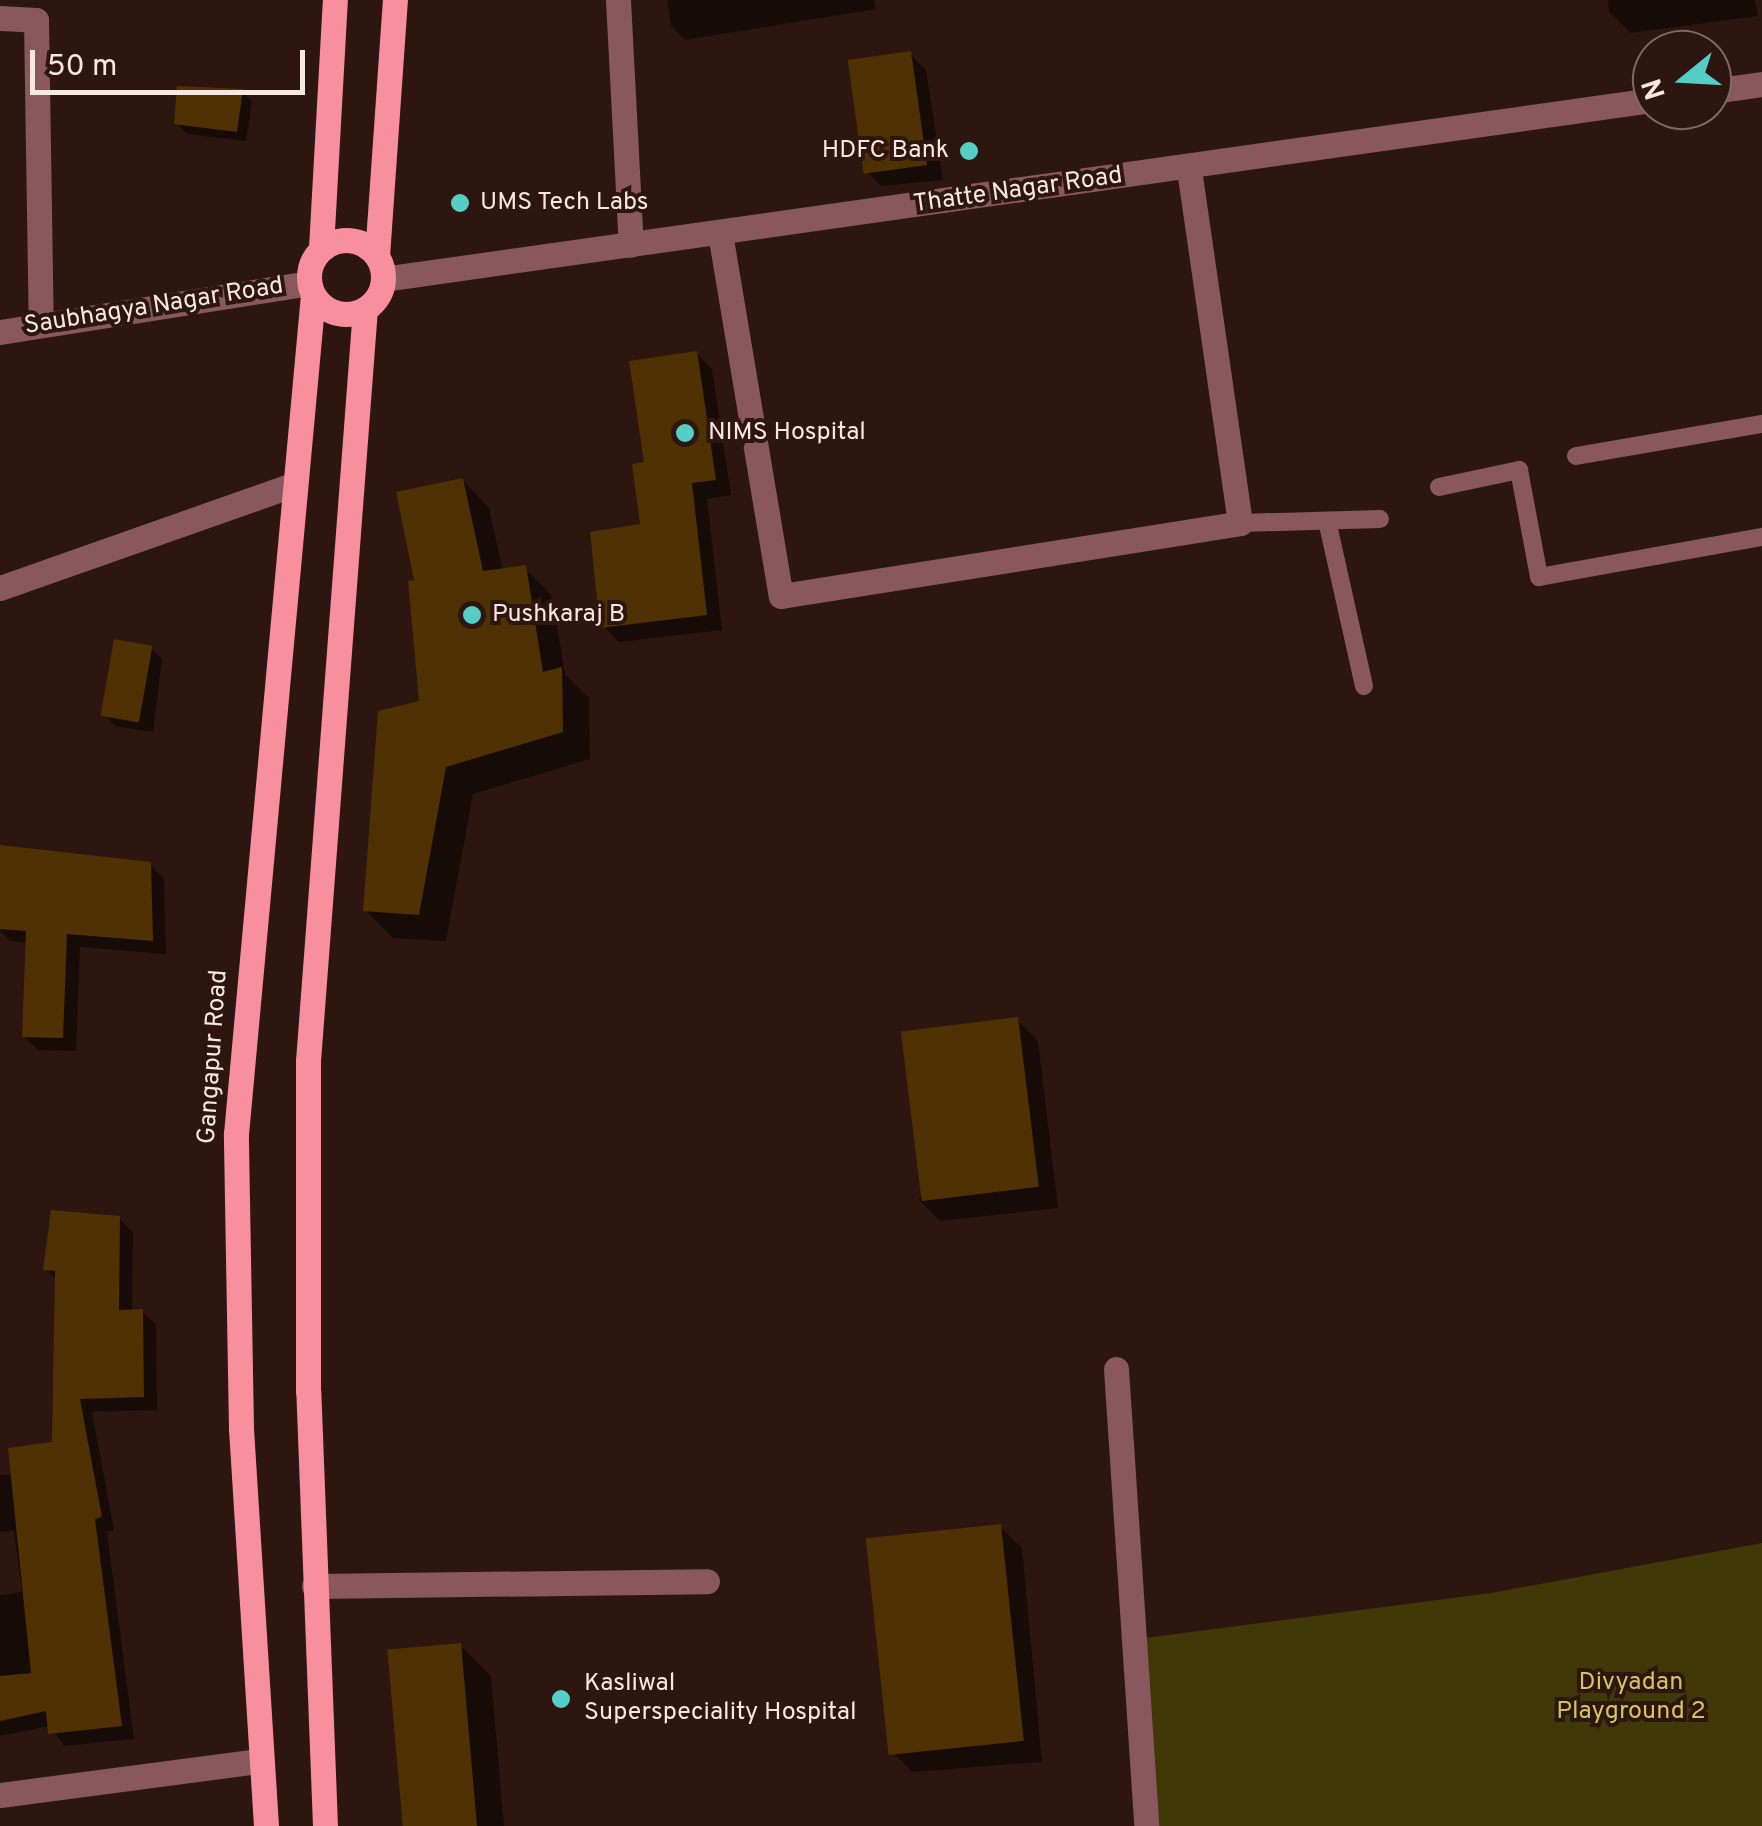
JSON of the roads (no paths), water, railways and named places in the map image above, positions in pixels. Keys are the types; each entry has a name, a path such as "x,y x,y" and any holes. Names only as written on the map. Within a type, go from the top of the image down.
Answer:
{"main road":[{"path":"334,0 321,248 311,289 342,314 366,309"},
{"path":"325,1826 314,1586 308,1061 366,309 380,268 395,0"},
{"path":"321,248 344,239 380,268"},
{"name":"Gangapur Road","path":"266,1826 241,1429 236,1134 311,289"}],"street":[{"path":"618,0 631,245"},
{"path":"0,18 36,10 41,324"},
{"path":"1732,88 1762,84"},
{"name":"Thatte Nagar Road","path":"380,268 631,245 1632,103"},
{"path":"720,233 781,596 1240,524 1189,168"},
{"name":"Saubhagya Nagar Road","path":"0,332 311,289"},
{"path":"0,588 292,485"},
{"path":"1116,1369 1146,1826"},
{"path":"314,1586 707,1581"},
{"path":"0,1795 260,1761"}],"lane":[{"path":"1576,456 1762,424"},
{"path":"1439,486 1519,470 1539,577 1762,537"},
{"path":"1240,524 1328,525 1380,519"},
{"path":"1328,525 1364,686"}],"place":[{"name":"HDFC Bank","path":"969,151"},
{"name":"UMS Tech Labs","path":"460,203"},
{"name":"NIMS Hospital","path":"685,433"},
{"name":"Pushkaraj B","path":"472,615"},
{"name":"Kasliwal Superspeciality Hospital","path":"561,1699"}],"park label":[{"name":"Divyadan Playground 2","path":"1631,1698"}]}
